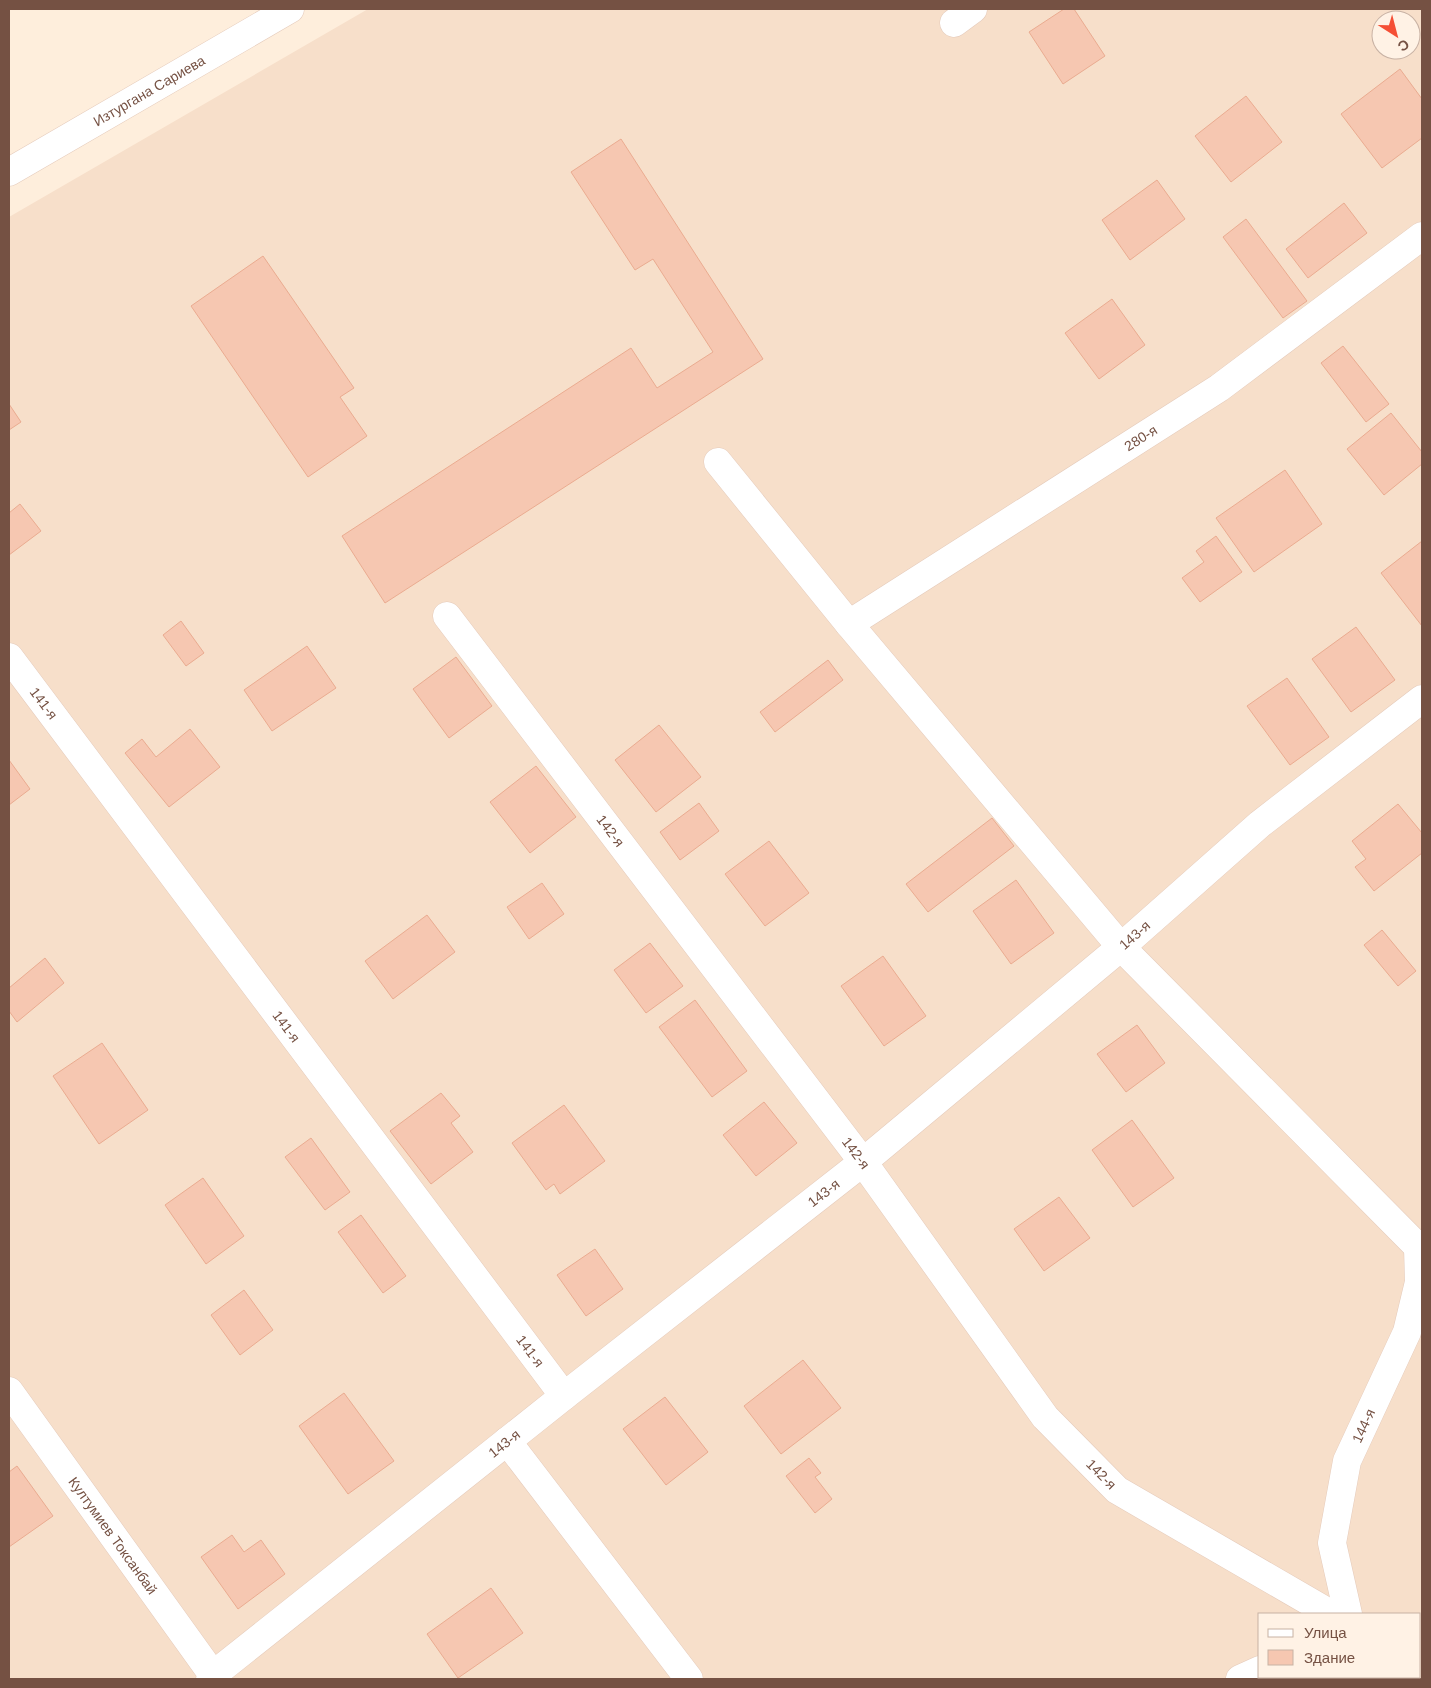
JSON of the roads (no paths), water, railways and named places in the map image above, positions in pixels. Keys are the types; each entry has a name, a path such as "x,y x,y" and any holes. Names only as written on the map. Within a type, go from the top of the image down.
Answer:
{"street":[{"name":"Изтургана Сариева","path":"9,172 290,9"},
{"name":"280-я","path":"849,624 1219,388 1422,236"},
{"path":"718,462 849,624 1121,947 1420,1246"},
{"name":"142-я","path":"448,616 863,1162 1045,1417 1117,1490 1329,1613"},
{"name":"141-я","path":"9,657 564,1396"},
{"name":"143-я","path":"211,1677 507,1441 863,1162 1121,947 1260,824 1422,699"},
{"name":"144-я","path":"1348,1613 1332,1543 1347,1462 1407,1332 1419,1282 1420,1246"},
{"name":"Култумиев Токсанбай","path":"9,1391 211,1677"},
{"path":"507,1441 689,1679"},
{"path":"1240,1679 1258,1671"}]}
